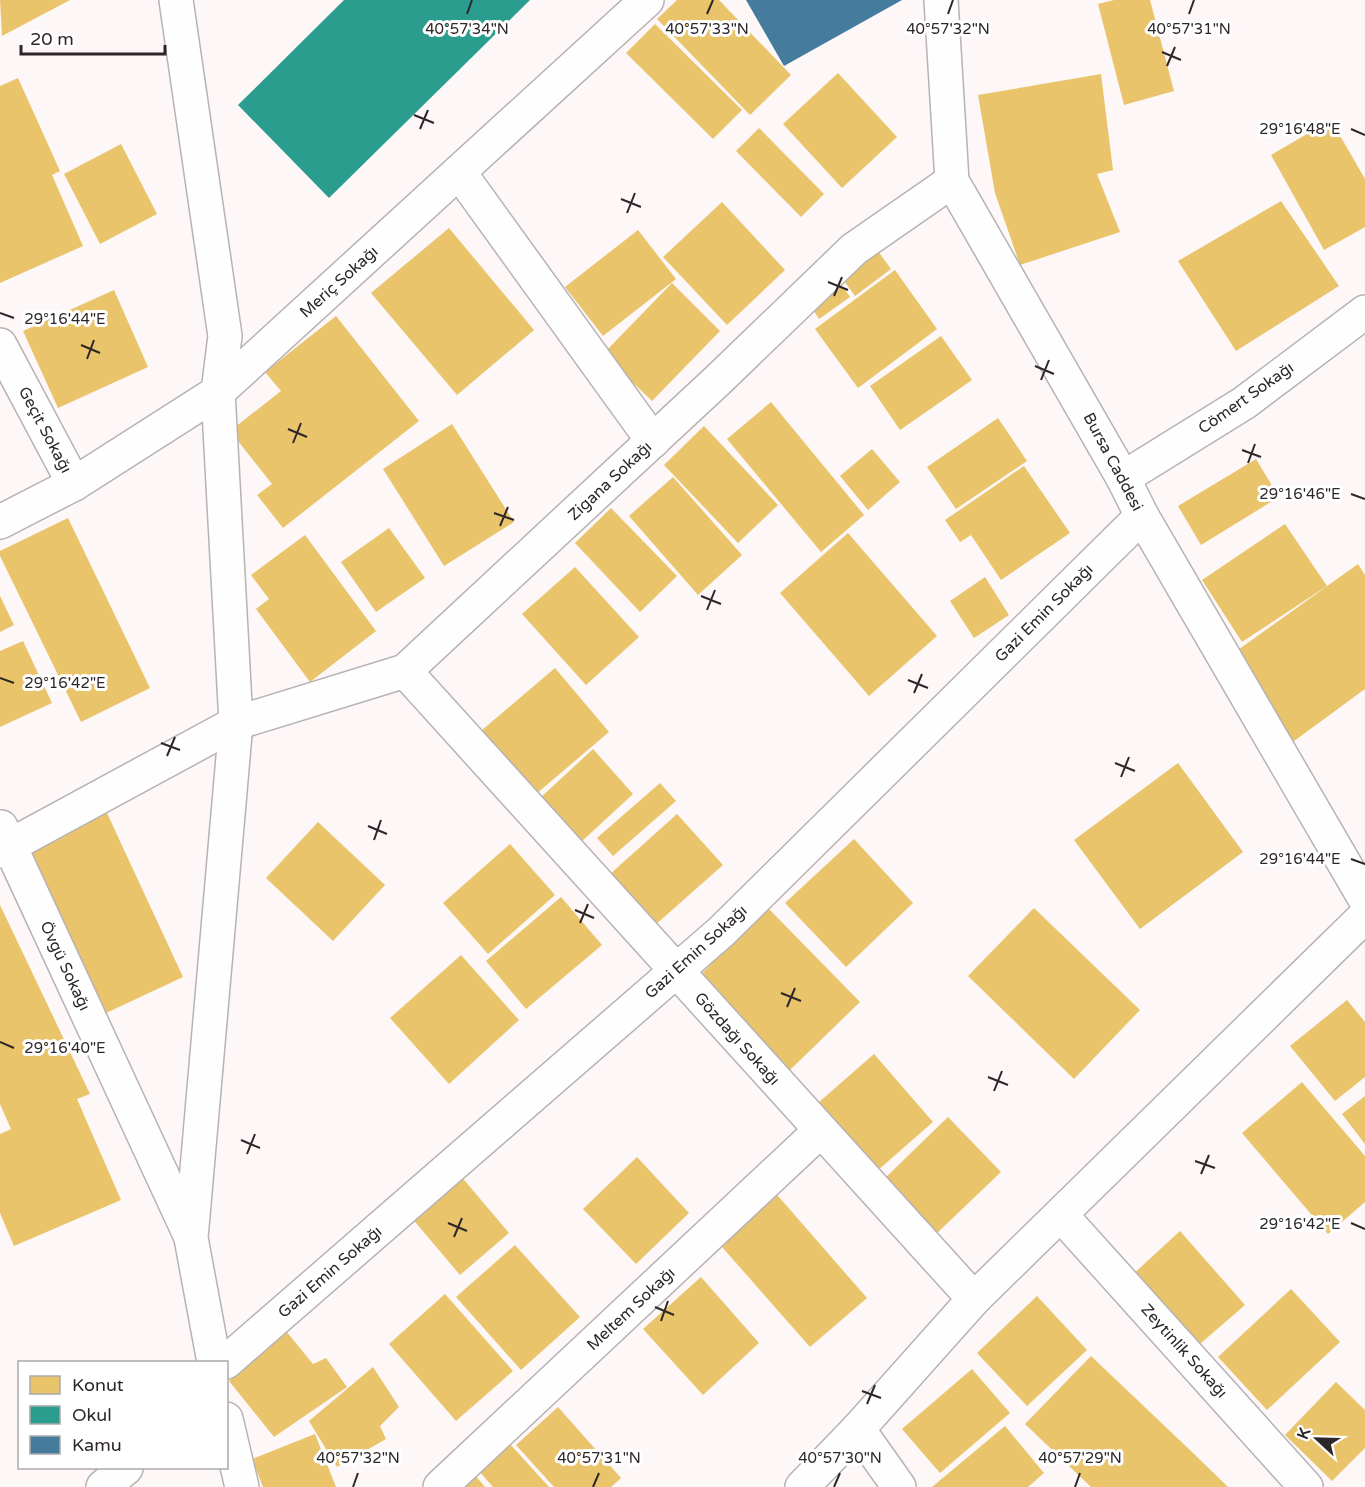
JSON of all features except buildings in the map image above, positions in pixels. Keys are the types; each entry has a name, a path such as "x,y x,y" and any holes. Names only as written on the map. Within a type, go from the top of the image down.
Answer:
{"street":[{"path":"176,0 225,336 218,392 236,723 191,1238 214,1361"},
{"name":"Meriç Sokağı","path":"0,522 74,484 218,392 647,0"},
{"name":"Bursa Caddesi","path":"941,0 952,181 1123,478 1142,516 1365,899"},
{"path":"459,172 653,441"},
{"name":"Zigana Sokağı","path":"3,841 236,723 405,671 653,441 854,249 952,181"},
{"name":"Cömert Sokağı","path":"1123,478 1244,403 1365,312"},
{"name":"Geçit Sokağı","path":"0,345 74,484"},
{"name":"Gazi Emin Sokağı","path":"227,1361 722,931 1142,516"},
{"name":"Gözdağı Sokağı","path":"405,671 674,971 974,1299"},
{"name":"Övgü Sokağı","path":"3,841 191,1238"},
{"path":"802,1487 858,1429 974,1299 1365,916"},
{"name":"Meltem Sokağı","path":"440,1487 820,1131"},
{"name":"Zeytinlik Sokağı","path":"1061,1215 1306,1487"},
{"path":"228,1428 242,1487"},
{"path":"858,1429 899,1487"},
{"path":"103,1487 124,1469"}]}
